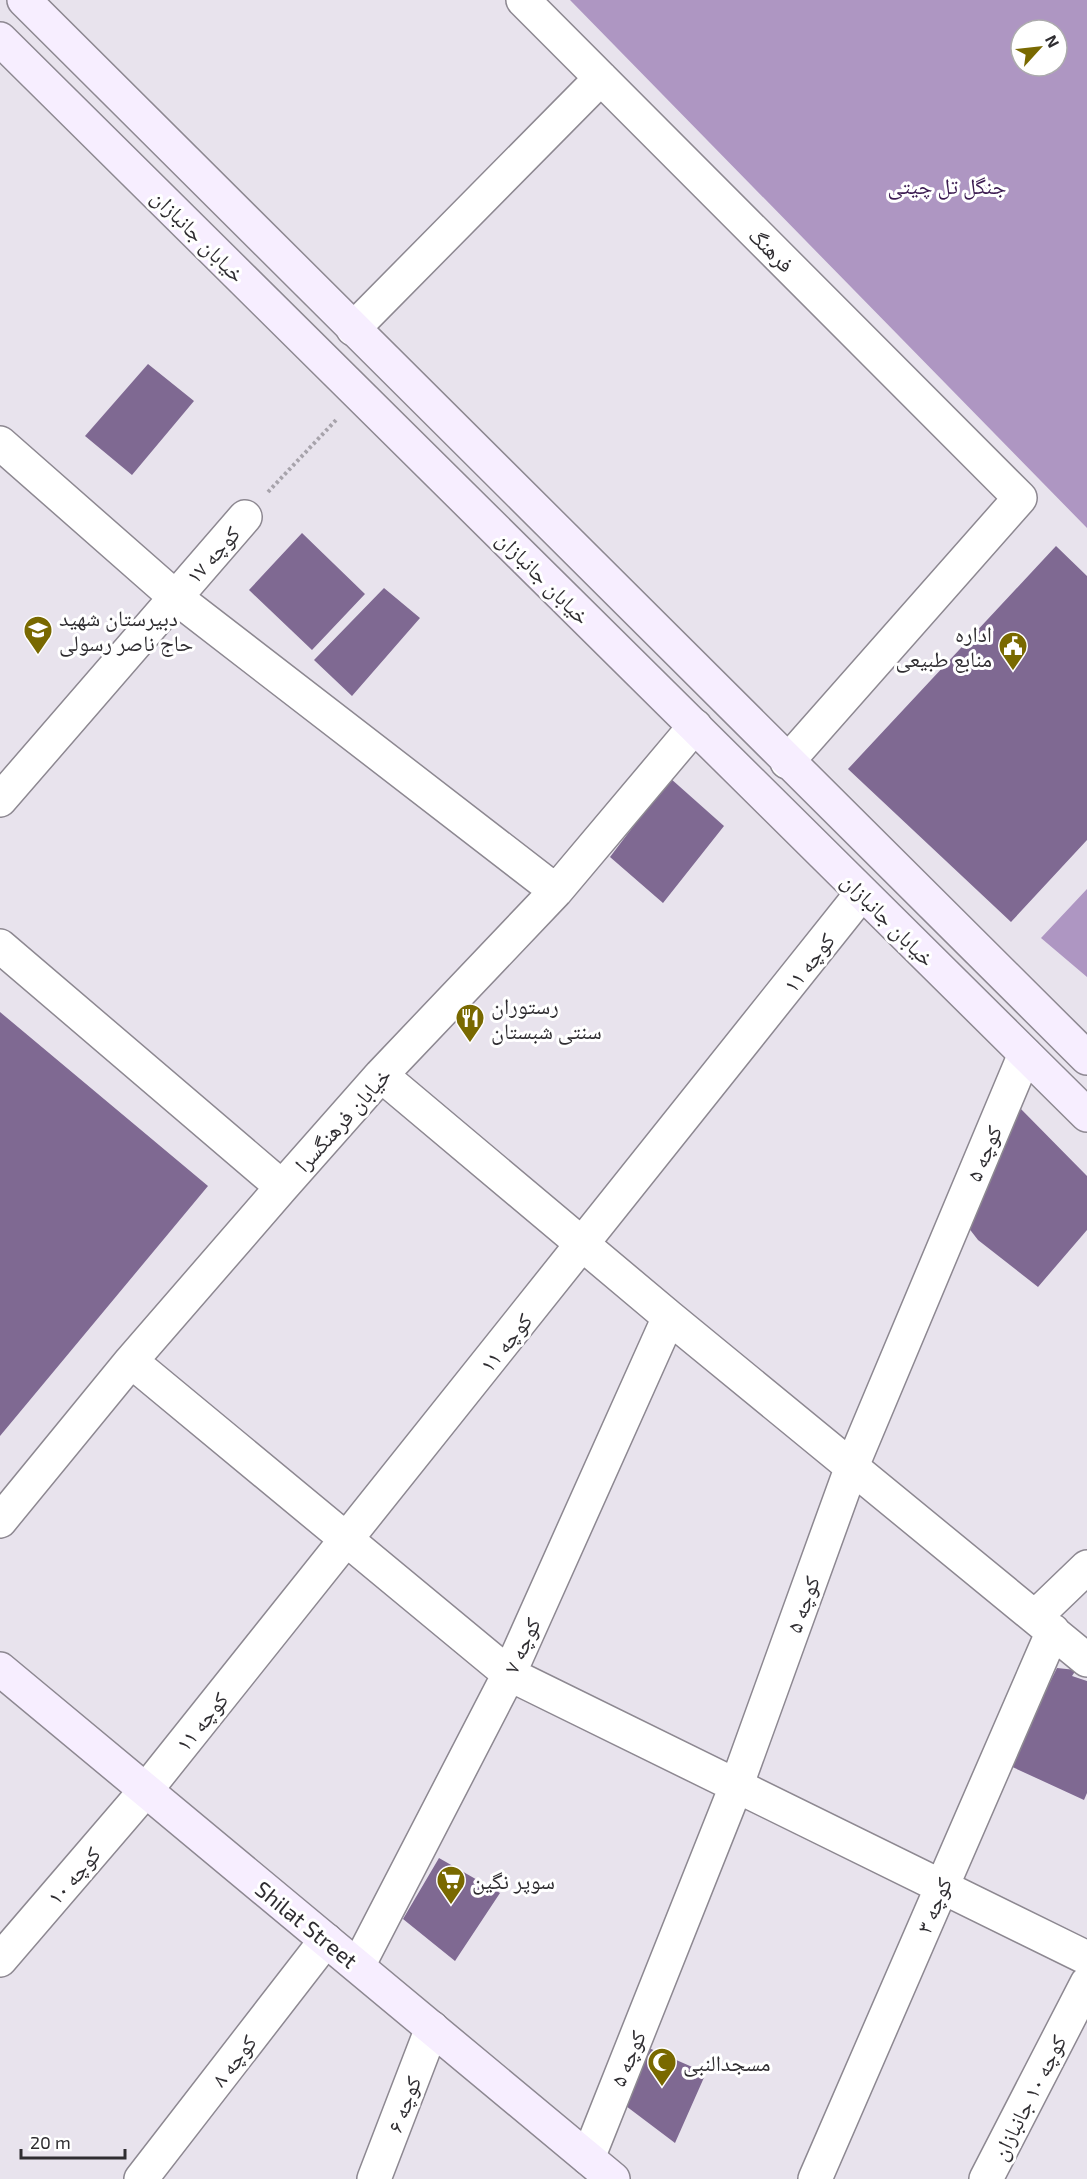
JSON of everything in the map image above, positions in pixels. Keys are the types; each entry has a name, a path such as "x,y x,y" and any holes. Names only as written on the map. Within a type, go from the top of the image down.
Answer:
{"main road":[{"name":"خیابان جانبازان","path":"24,0 486,463 1087,1059"},
{"name":"خیابان جانبازان","path":"0,39 1087,1115"},
{"path":"0,70 42,79"},
{"path":"457,491 486,463"},
{"name":"Shilat Street","path":"0,1669 613,2179"}],"street":[{"name":"فرهنگ","path":"524,0 1020,498 787,762"},
{"path":"353,329 601,78"},
{"path":"0,443 174,596 556,891"},
{"name":"کوچه ۱۷","path":"0,800 174,596 245,517"},
{"name":"خیابان فرهنگسرا","path":"0,1521 131,1361 282,1187 381,1075 556,891 695,726"},
{"name":"کوچه ۱۱","path":"146,1790 862,893"},
{"path":"0,946 282,1187"},
{"name":"کوچه ۵","path":"588,2158 737,1784 852,1466 1025,1054"},
{"path":"381,1075 669,1317 1087,1660"},
{"name":"کوچه ۷","path":"358,1966 509,1674 669,1317"},
{"path":"131,1361 509,1674 737,1784 1087,1958"},
{"path":"1044,1624 1087,1567"},
{"name":"کوچه ۳","path":"815,2179 941,1886 1044,1624"},
{"name":"کوچه ۱۰","path":"0,1960 146,1790"},
{"name":"کوچه ۸","path":"141,2179 326,1940"},
{"name":"کوچه ۱۰ جانبازان","path":"986,2179 1087,1983"},
{"name":"کوچه ۶","path":"374,2179 432,2028"}],"path":[{"name":"کوچه ۱۷","path":"245,517 360,394"}],"green space":[{"name":"جنگل تل چیتی","path":"570,0 1087,0 1087,528"},
{"path":"1087,889 1087,977 1041,938"}],"building":[{"path":"148,364 194,401 132,475 85,436"},
{"path":"302,533 365,594 312,650 249,590"},
{"name":"اداره منابع طبیعی","path":"1056,546 1087,576 1087,840 1011,922 848,769"},
{"path":"384,588 420,618 352,696 314,660"},
{"path":"670,778 724,826 663,903 610,857"},
{"path":"0,1012 208,1186 0,1436"},
{"path":"1018,1106 1087,1176 1087,1230 1038,1287 978,1240 961,1218"},
{"path":"1057,1668 1076,1670 1072,1676 1087,1681 1087,1793 1084,1800 1008,1765"},
{"name":"سوپر نگین","path":"439,1858 500,1893 455,1961 403,1919"},
{"name":"مسجدالنبی","path":"642,2045 706,2073 675,2143 618,2100"}],"place":[{"name":"دبیرستان شهید حاج ناصر رسولی","path":"38,656"},
{"name":"اداره منابع طبیعی","path":"1013,672"},
{"name":"رستوران سنتی شبستان","path":"470,1044"},
{"name":"سوپر نگین","path":"451,1906"},
{"name":"مسجدالنبی","path":"662,2088"}]}
